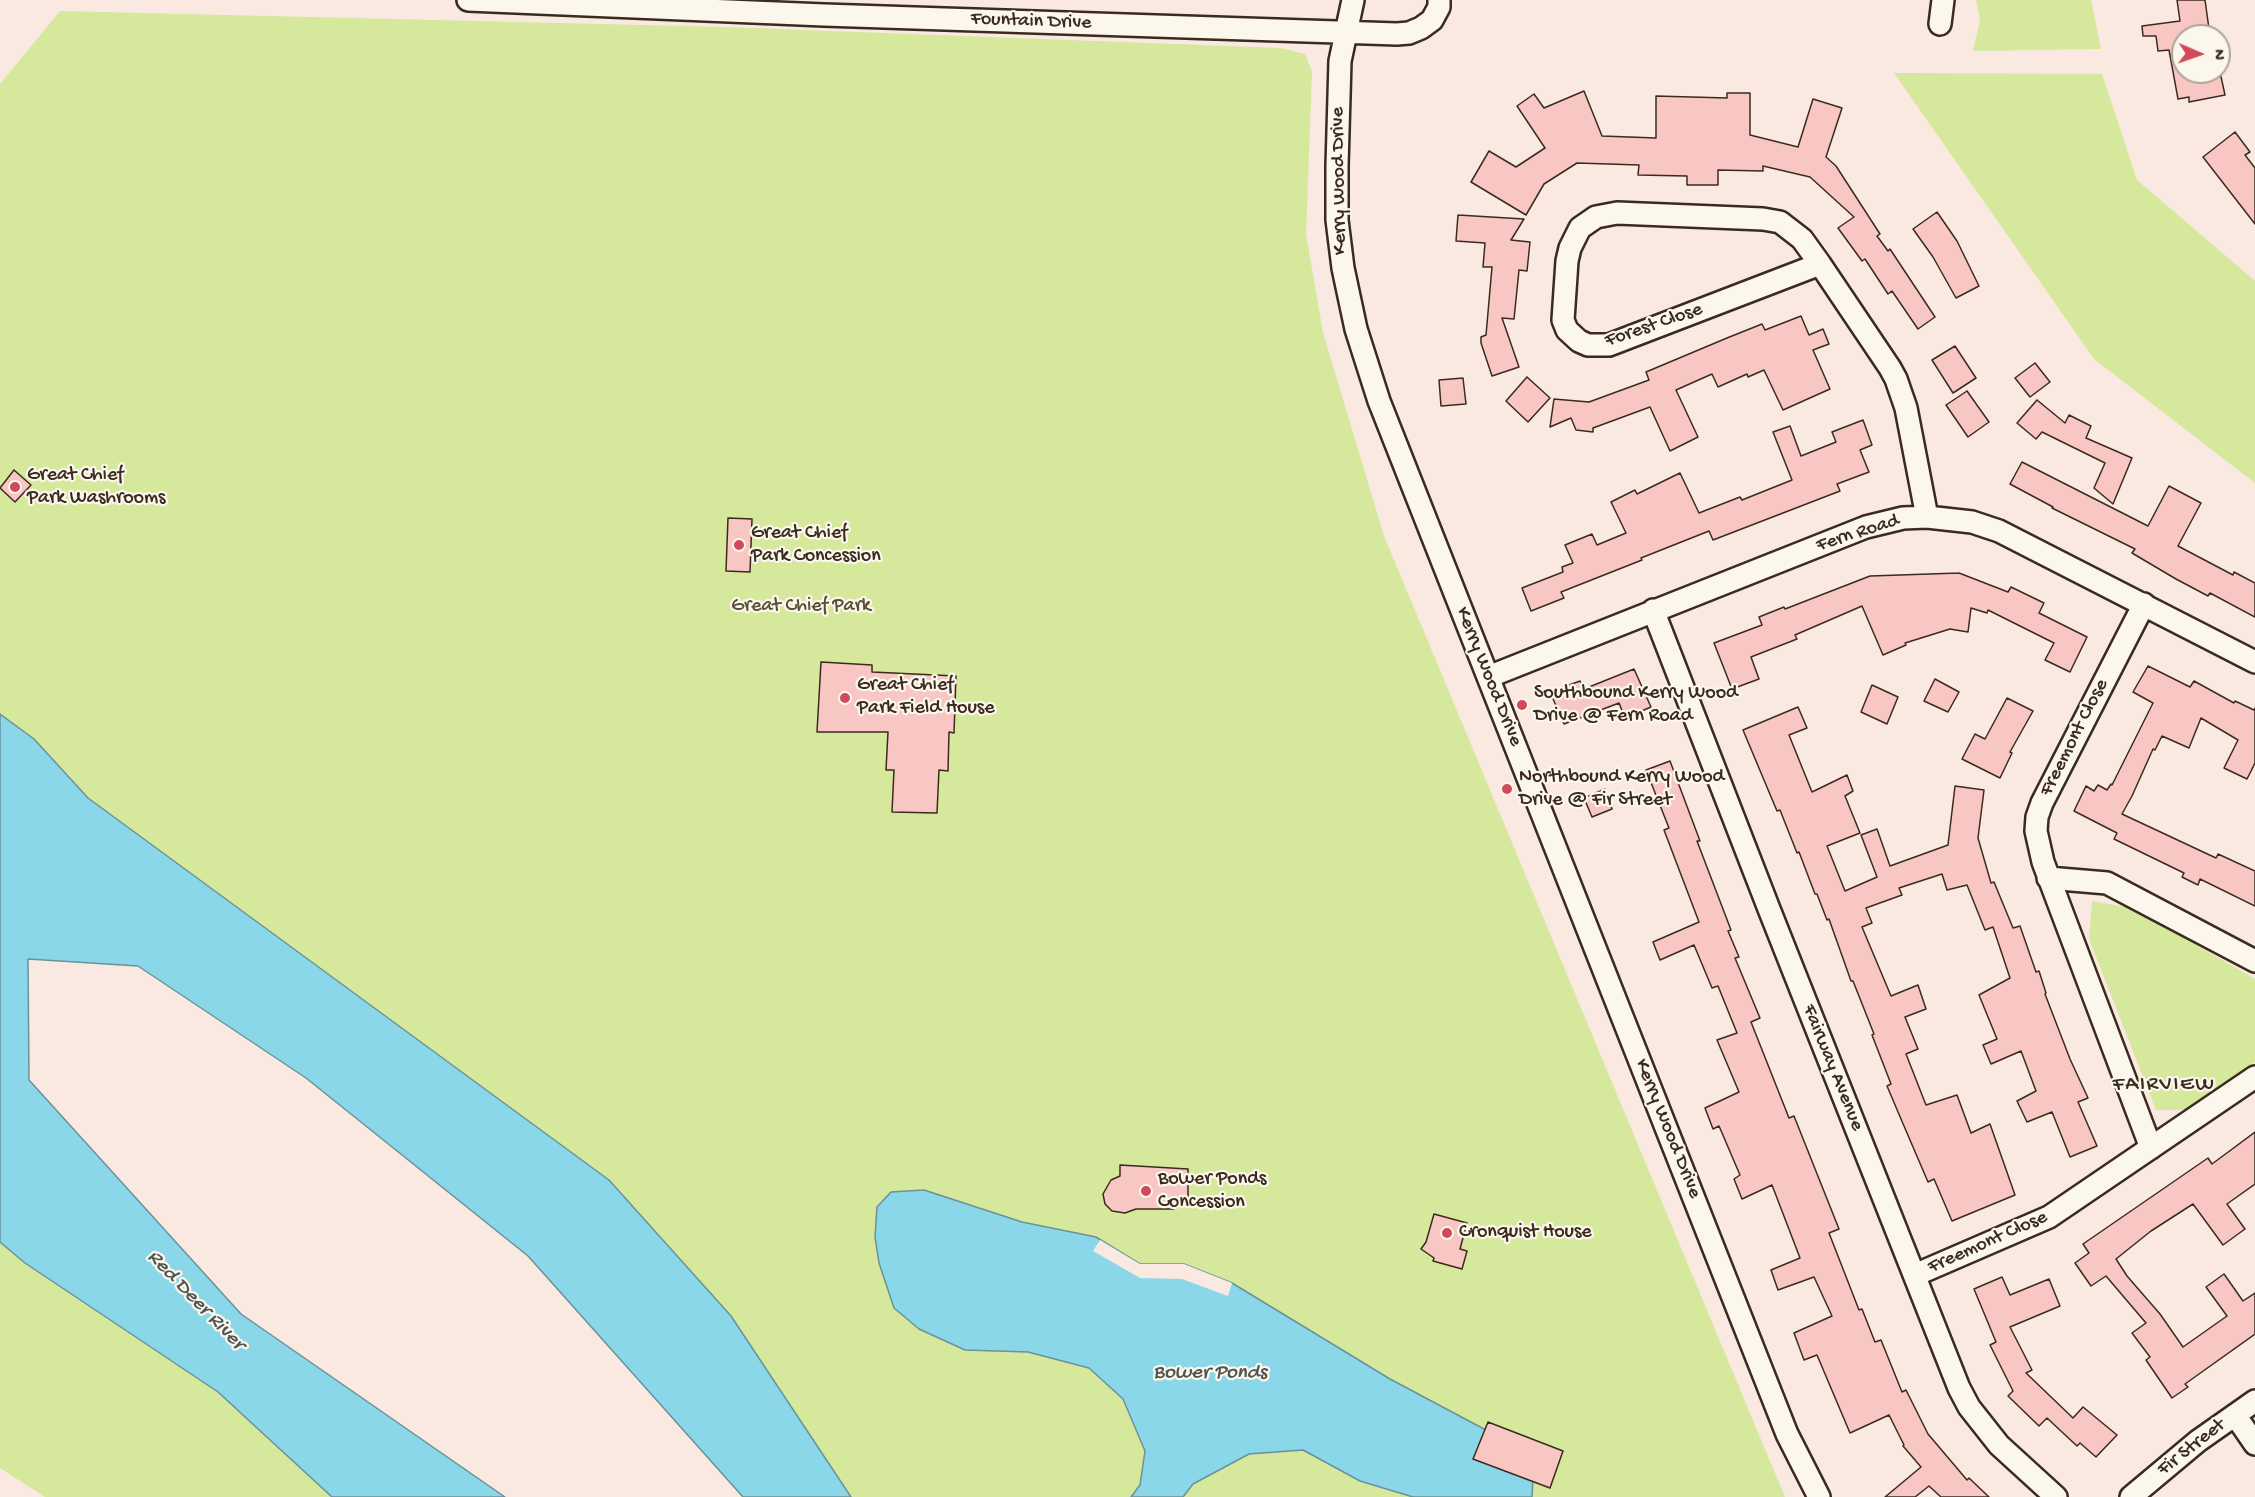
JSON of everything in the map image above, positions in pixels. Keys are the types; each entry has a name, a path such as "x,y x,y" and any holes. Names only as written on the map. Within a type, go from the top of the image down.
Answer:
{"street":[{"name":"Fountain Drive","path":"468,0 718,4 824,15 1345,33 1409,33 1432,20 1439,7 1439,0"},
{"name":"Kerry Wood Drive","path":"1353,0 1340,61 1337,114 1337,220 1342,268 1356,329 1379,401 1787,1434 1819,1497"},
{"path":"1940,24 1943,0"},
{"name":"Forest Close","path":"1820,264 1609,345 1588,345 1579,341 1567,330 1563,320 1567,261 1574,238 1588,221 1607,214 1772,220 1788,226 1803,239 1820,264 1896,379 1906,408 1927,517"},
{"name":"Fern Road","path":"1488,677 1866,527 1903,518 1927,517 1958,519 1988,526 2255,662"},
{"name":"Freemont Close","path":"2144,604 2040,810 2036,831 2038,847 2049,878 2151,1148"},
{"name":"Fairway Avenue","path":"1653,610 1764,898 1951,1368 1969,1407 1999,1445 2056,1497"},
{"path":"2049,878 2107,883 2255,961"},
{"name":"Freemont Close","path":"1915,1275 2049,1217 2255,1077"},
{"name":"Fir Street","path":"2131,1497 2174,1460 2255,1401"},
{"path":"2235,1415 2255,1444"}],"green space":[{"path":"1976,0 2091,0 2101,49 1973,51 1980,20"},
{"name":"Great Chief Park","path":"60,11 725,27 1281,48 1305,54 1312,72 1306,234 1323,333 1384,536 1785,1497 851,1497 731,1316 88,798 34,739 0,714 0,84"},
{"path":"1894,73 2102,74 2137,180 2255,281 2255,483 2094,359"},
{"path":"2092,901 2132,908 2255,979 2255,1062 2184,1110 2156,1110 2089,939"},
{"path":"0,1242 25,1263 218,1392 332,1497 45,1497 0,1468"}],"water":[{"name":"Red Deer River","path":"0,714 34,739 88,798 609,1180 731,1316 851,1497 743,1497 528,1256 306,1078 138,966 28,959 29,1080 241,1314 505,1497 332,1497 218,1392 25,1263 0,1242"},
{"name":"Bower Ponds","path":"924,1190 1022,1222 1096,1237 1140,1264 1184,1264 1232,1283 1390,1379 1516,1446 1533,1477 1532,1497 1413,1497 1360,1481 1303,1450 1249,1454 1193,1484 1183,1497 1131,1497 1140,1485 1145,1451 1123,1399 1089,1368 1028,1352 965,1350 919,1329 894,1308 879,1263 875,1237 877,1207 891,1192"}],"pier":[{"path":"1100,1240 1140,1264 1184,1264 1232,1283 1228,1296 1182,1279 1140,1278 1093,1251"}],"building":[{"path":"2177,0 2205,0 2208,24 2171,24 2171,61 2169,50 2158,51 2156,36 2143,36 2142,26 2180,21"},
{"path":"2175,84 2223,84 2225,95 2189,102 2189,97 2178,99"},
{"path":"1584,91 1602,136 1656,138 1656,96 1727,98 1727,93 1750,93 1750,135 1798,147 1813,99 1842,108 1826,157 1836,166 1880,234 1877,236 1888,251 1890,249 1935,317 1918,329 1892,291 1888,294 1865,259 1862,261 1838,228 1854,217 1810,177 1763,166 1763,171 1718,170 1718,185 1687,185 1687,176 1638,175 1639,165 1577,163 1544,184 1526,215 1471,182 1489,151 1516,167 1545,148 1517,106 1534,94 1544,108"},
{"path":"2235,132 2250,152 2245,155 2255,168 2255,224 2203,157"},
{"path":"1937,212 1957,241 1979,286 1956,298 1933,257 1913,229"},
{"path":"1458,215 1524,219 1511,240 1530,242 1527,271 1519,270 1514,319 1502,318 1519,367 1492,376 1481,337 1486,335 1492,267 1483,267 1485,243 1456,241"},
{"path":"1801,316 1809,335 1823,329 1829,344 1813,350 1830,389 1783,410 1764,370 1748,377 1747,374 1718,387 1712,374 1676,390 1698,437 1670,451 1650,407 1593,428 1593,432 1576,430 1571,418 1550,427 1554,399 1589,402 1649,380 1646,372 1727,338 1762,324 1765,330"},
{"path":"1955,346 1976,378 1953,393 1932,360"},
{"path":"2035,363 2050,382 2030,397 2015,378"},
{"path":"1527,377 1550,398 1528,422 1506,401"},
{"path":"1463,378 1466,404 1441,406 1439,380"},
{"path":"1967,391 1989,422 1968,437 1946,405"},
{"path":"2037,400 2065,423 2069,415 2091,426 2086,438 2132,458 2113,504 2094,488 2105,463 2042,432 2036,439 2017,423"},
{"path":"1863,420 1872,445 1860,450 1869,472 1837,484 1840,491 1713,540 1709,531 1561,592 1564,598 1531,611 1522,588 1563,572 1562,567 1573,563 1565,545 1592,534 1597,545 1626,533 1611,502 1635,490 1637,494 1680,473 1699,513 1740,497 1742,500 1792,480 1773,432 1790,426 1801,456 1836,442 1832,432"},
{"path":"2022,462 2148,526 2169,486 2201,503 2178,546 2233,575 2234,572 2255,583 2255,617 2210,593 2208,596 2176,579 2132,553 2135,549 2052,508 2010,484"},
{"name":"Great Chief Park Washrooms","path":"14,470 31,485 15,502 0,488"},
{"name":"Great Chief Park Concession","path":"728,518 752,519 750,572 726,571"},
{"path":"1959,573 2008,592 2011,587 2044,603 2039,613 2087,637 2070,672 2045,660 2054,643 1988,610 1987,613 1971,608 1968,632 1950,629 1905,643 1906,645 1883,655 1862,606 1795,635 1797,639 1751,657 1759,679 1732,689 1714,643 1762,625 1759,617 1870,576"},
{"path":"821,662 872,665 872,672 956,676 954,733 949,732 948,771 939,770 937,813 892,812 894,770 886,770 888,732 817,732"},
{"path":"2148,666 2190,687 2194,681 2234,703 2235,701 2254,710 2255,708 2255,763 2247,779 2224,768 2238,740 2201,718 2189,748 2162,736 2155,750 2153,749 2122,814 2216,858 2218,854 2255,871 2255,906 2200,879 2198,885 2182,877 2184,873 2114,839 2117,833 2074,811 2086,786 2094,791 2098,785 2107,790 2112,785 2153,703 2133,692"},
{"path":"1634,669 1651,707 1625,718 1619,703 1564,724 1550,692 1580,681 1584,689"},
{"path":"1935,679 1959,692 1948,712 1924,701"},
{"path":"1872,685 1898,697 1887,724 1861,712"},
{"path":"2007,698 2033,711 2010,752 2012,753 2000,778 1962,759 1975,734 1985,739"},
{"path":"1798,707 1807,728 1789,735 1812,792 1847,775 1853,791 1845,796 1860,833 1827,846 1845,891 1877,877 1861,835 1877,829 1890,866 1948,845 1955,786 1984,790 1978,838 1991,883 1994,882 2013,928 2020,926 2036,972 2039,971 2045,994 2070,1059 2088,1098 2078,1102 2097,1146 2070,1157 2052,1112 2027,1122 2017,1101 2036,1091 2021,1051 1991,1064 1983,1045 1997,1039 1979,995 2010,978 1993,927 1985,930 1967,885 1947,890 1942,874 1899,888 1902,895 1866,908 1872,923 1862,927 1891,996 1918,985 1926,1009 1905,1017 1918,1049 1906,1054 1926,1105 1957,1095 1971,1133 1990,1124 2015,1195 1952,1221 1934,1179 1928,1182 1901,1119 1887,1086 1891,1084 1872,1035 1874,1034 1853,981 1851,981 1829,919 1827,920 1817,894 1815,894 1780,810 1777,811 1743,730"},
{"path":"1670,761 1731,930 1728,931 1739,957 1735,958 1760,1018 1751,1022 1789,1118 1794,1116 1839,1229 1829,1233 1859,1310 1862,1309 1875,1342 1881,1340 1902,1392 1906,1390 1928,1434 1967,1480 1969,1478 1989,1497 1941,1497 1929,1486 1915,1497 1885,1497 1921,1467 1903,1446 1889,1415 1850,1433 1817,1355 1804,1360 1794,1333 1832,1316 1814,1277 1778,1290 1771,1270 1800,1258 1772,1185 1742,1199 1734,1179 1740,1175 1719,1126 1713,1129 1705,1108 1739,1092 1717,1040 1737,1033 1718,986 1712,988 1694,945 1660,960 1653,942 1699,922 1664,830 1669,828 1646,770"},
{"path":"1605,789 1612,809 1592,817 1584,798"},
{"path":"2255,1132 2255,1184 2227,1204 2245,1229 2223,1245 2193,1204 2151,1231 2116,1259 2183,1347 2227,1316 2206,1287 2224,1274 2243,1301 2255,1293 2255,1334 2185,1384 2188,1387 2172,1398 2146,1360 2150,1357 2132,1333 2146,1323 2106,1276 2091,1286 2075,1263 2089,1253 2083,1244 2208,1158 2212,1164"},
{"name":"Bower Ponds Concession","path":"1120,1165 1188,1169 1188,1203 1174,1202 1174,1209 1136,1209 1125,1213 1112,1211 1105,1204 1103,1194 1111,1180 1120,1176"},
{"name":"Cronquist House","path":"1434,1214 1467,1223 1460,1249 1467,1251 1462,1269 1433,1261 1434,1258 1421,1249 1426,1242"},
{"path":"2002,1277 2010,1295 2049,1279 2060,1306 2010,1327 2032,1370 2026,1373 2073,1418 2083,1407 2117,1435 2096,1457 2080,1443 2077,1446 2047,1418 2039,1426 2008,1396 2013,1391 1990,1345 1996,1342 1974,1289"},
{"path":"1488,1422 1563,1451 1550,1488 1473,1459"}],"place":[{"name":"Great Chief Park Washrooms","path":"15,487"},
{"name":"Great Chief Park Concession","path":"739,545"},
{"name":"Great Chief Park Field House","path":"845,698"},
{"name":"Southbound Kerry Wood Drive @ Fern Road","path":"1522,705"},
{"name":"Northbound Kerry Wood Drive @ Fir Street","path":"1507,789"},
{"name":"Bower Ponds Concession","path":"1146,1191"},
{"name":"Cronquist House","path":"1447,1233"}],"district":[{"name":"FAIRVIEW","path":"2164,1086"}]}
